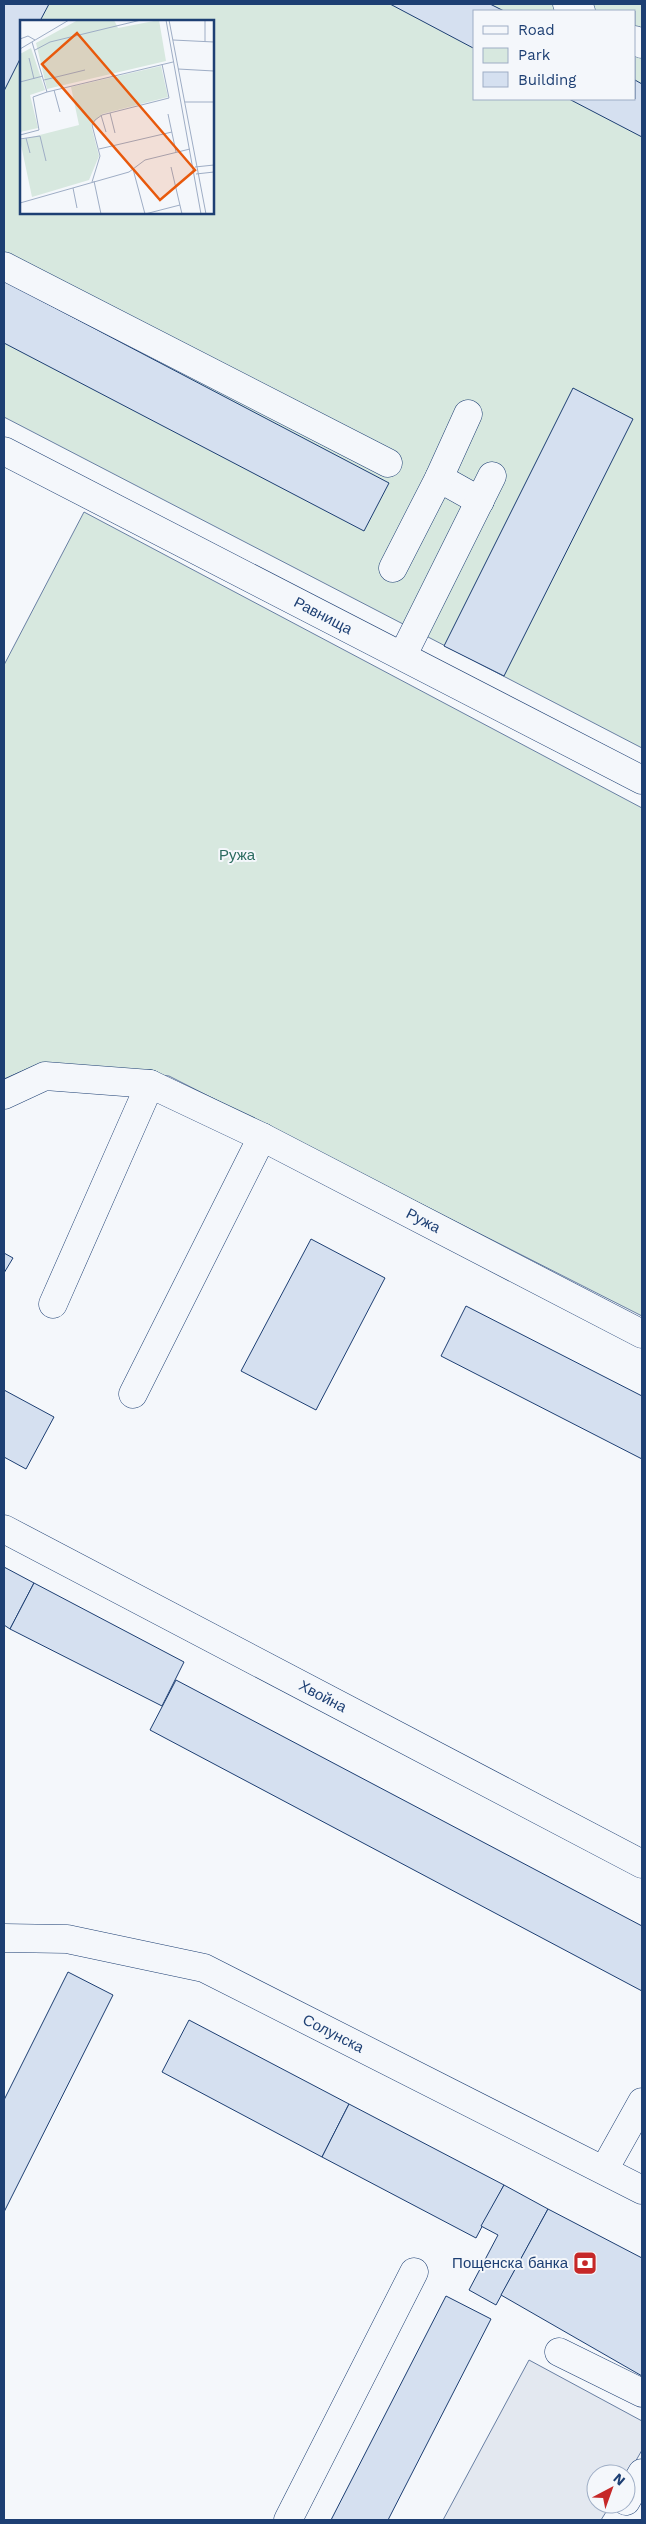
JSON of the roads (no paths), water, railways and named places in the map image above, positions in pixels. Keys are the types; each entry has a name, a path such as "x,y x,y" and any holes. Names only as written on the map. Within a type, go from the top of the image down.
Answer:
{"street":[{"path":"567,4 579,10"},
{"path":"4,266 388,464"},
{"path":"393,568 439,478 468,414"},
{"name":"Равнища","path":"4,451 642,780"},
{"path":"404,656 492,476"},
{"path":"439,478 480,501"},
{"name":"Ружа","path":"4,1095 45,1076 150,1084 262,1137 642,1334"},
{"path":"53,1304 150,1084"},
{"path":"133,1394 262,1137"},
{"name":"Хвойна","path":"4,1530 642,1864"},
{"name":"Солунска","path":"4,1939 67,1939 204,1968 642,2190"},
{"path":"604,2170 642,2102"},
{"path":"288,2520 414,2272"},
{"path":"559,2352 642,2393"}],"place":[{"name":"Пощенска банка","path":"585,2263"}]}
